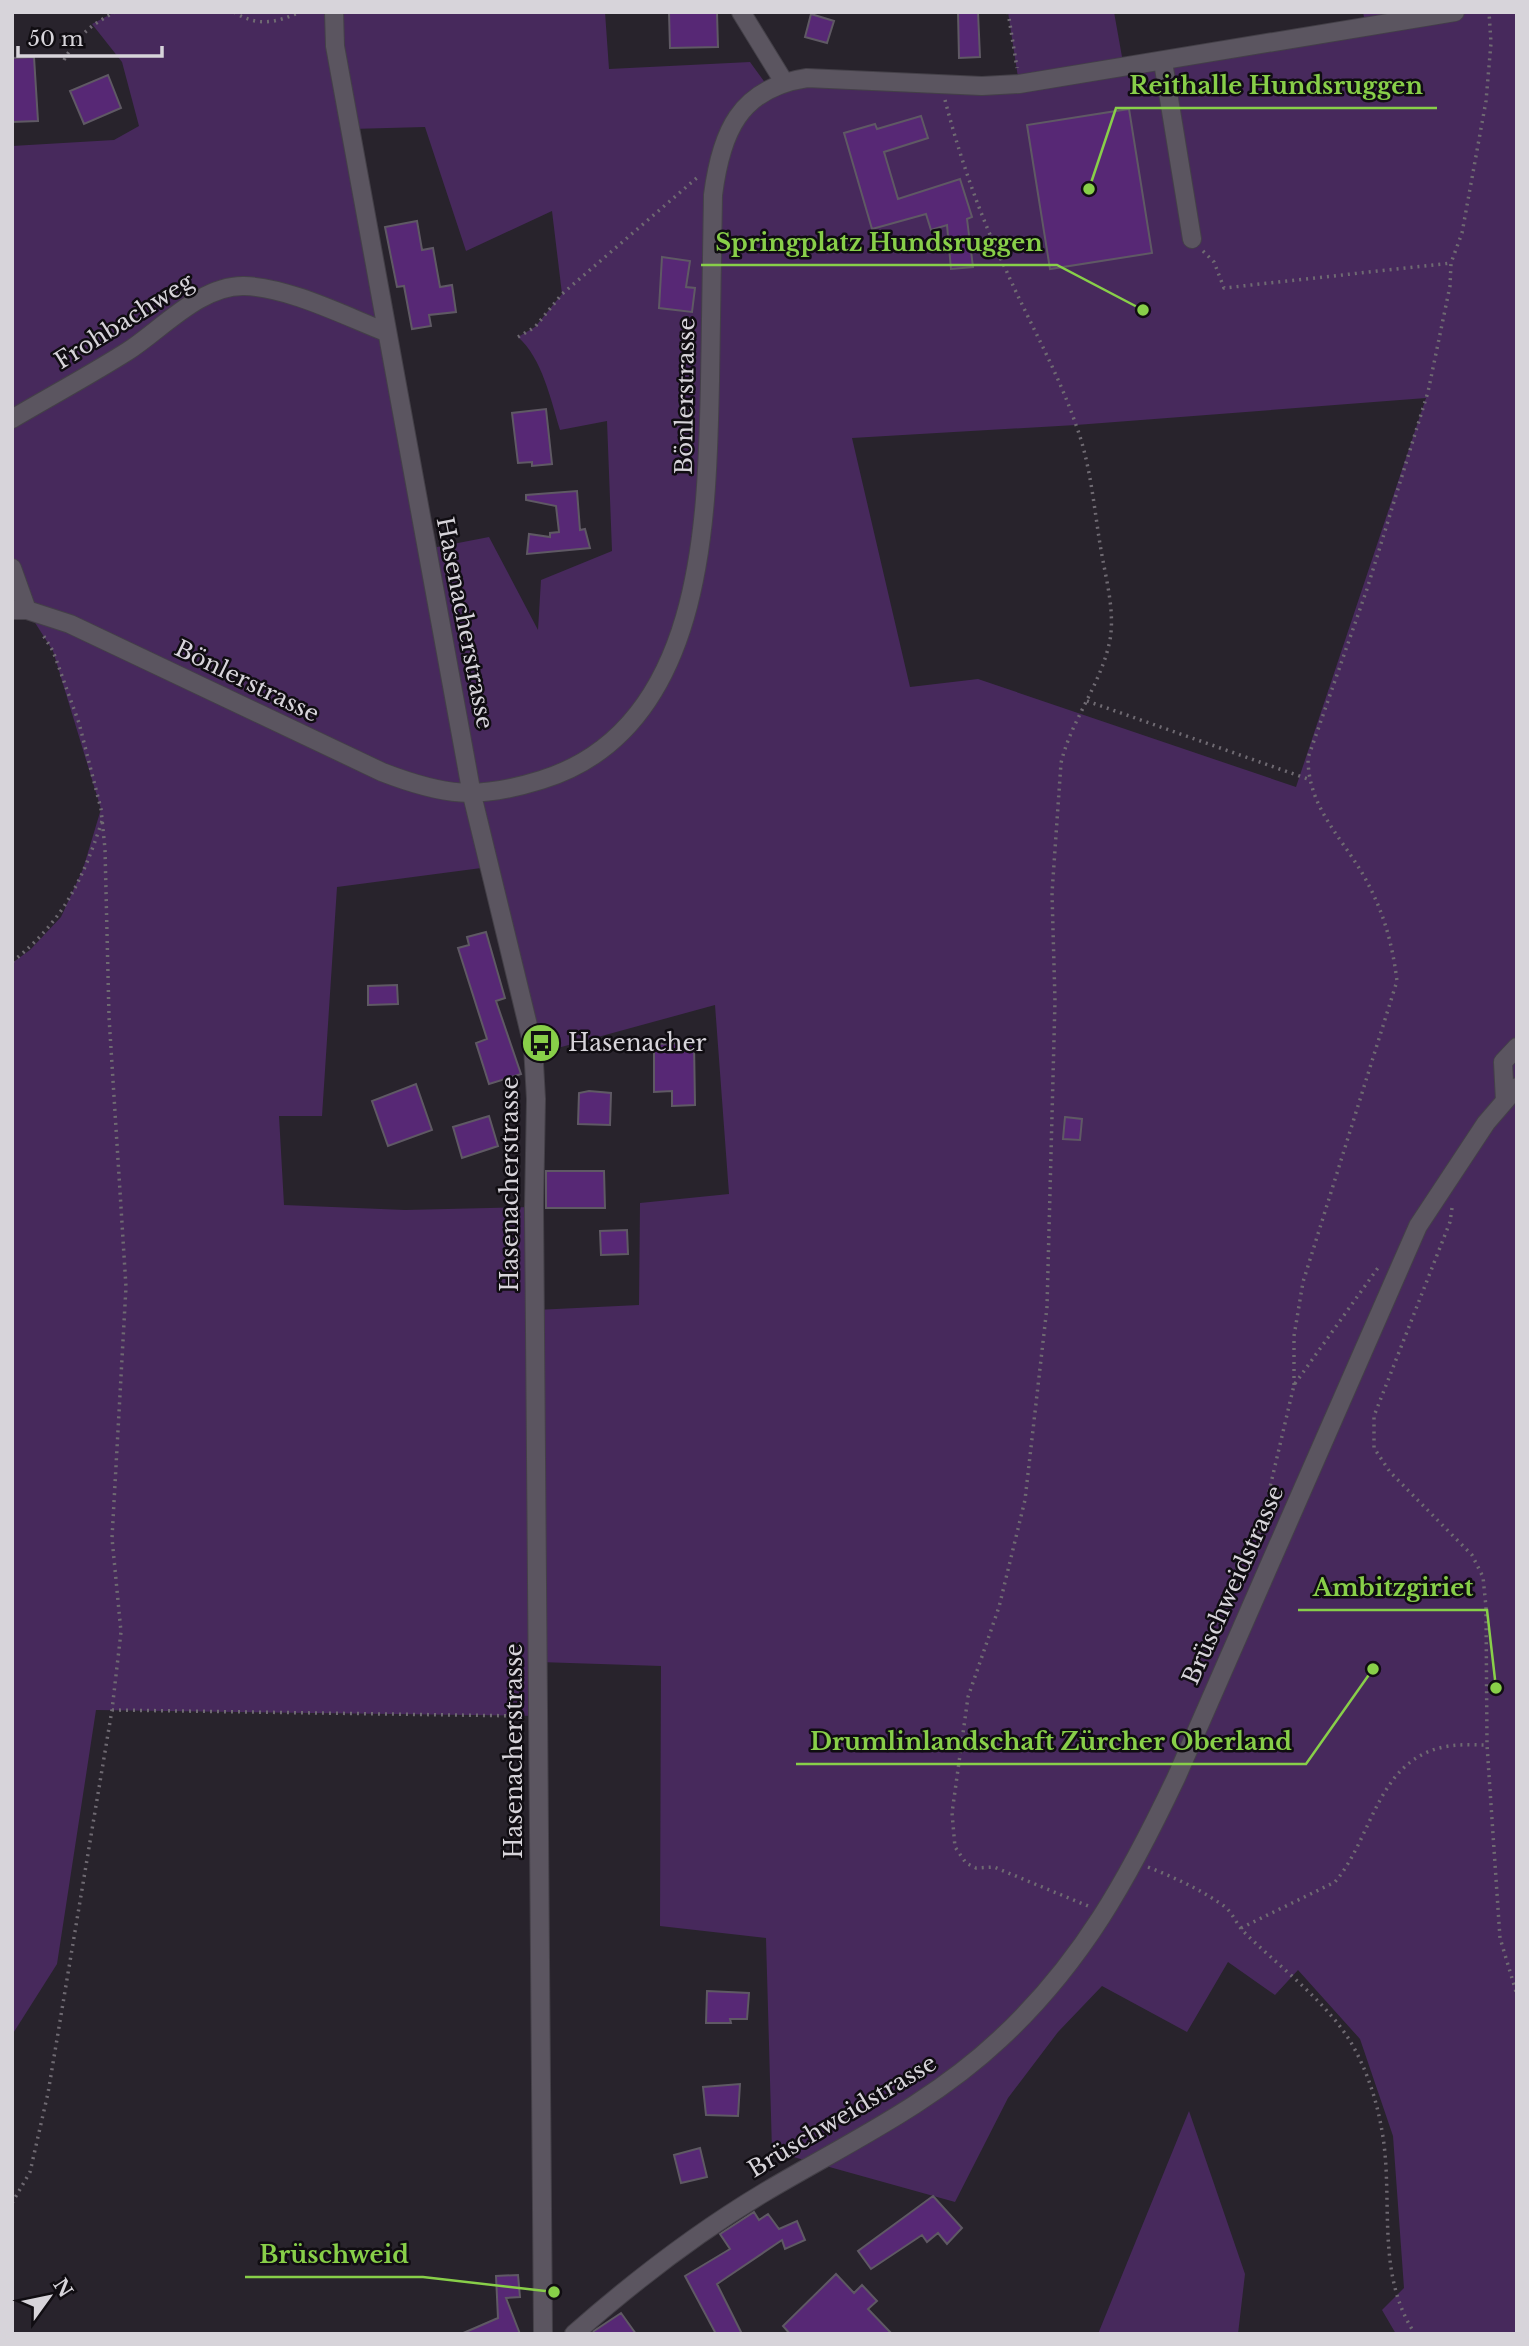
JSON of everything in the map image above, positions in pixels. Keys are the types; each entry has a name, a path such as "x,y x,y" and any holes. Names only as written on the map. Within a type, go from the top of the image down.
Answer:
{"street":[{"name":"Hasenacherstrasse","path":"334,12 335,46 472,795 533,1045 536,1098 534,1220 543,2334"},
{"path":"741,12 784,82"},
{"name":"Bönlerstrasse","path":"20,610 70,624 412,784 472,795 509,790 562,774 593,758 623,732 648,701 677,643 699,568 708,484 713,195 718,158 731,125 754,98 784,82 831,78 943,84 1019,84 1454,12"},
{"path":"1163,62 1192,239"},
{"name":"Frohbachweg","path":"12,419 129,350 204,298 225,288 243,286 272,290 386,332"},
{"path":"12,568 20,610"},
{"path":"1511,1094 1503,1062 1517,1047"},
{"name":"Brüschweidstrasse","path":"574,2334 613,2300 726,2217 897,2116 963,2071 1032,2007 1104,1916 1136,1863 1418,1226 1456,1168 1511,1094"}],"path":[{"path":"64,60 77,37 92,24 115,12"},
{"path":"234,12 246,20 276,23 300,12"},
{"path":"1008,12 1019,84"},
{"path":"1255,1552 1294,1385 1294,1336 1303,1282 1397,981 1391,935 1365,878 1317,806 1308,779 1308,758 1367,589 1428,392 1450,286 1451,263 1462,233 1486,101 1491,43 1489,12"},
{"path":"943,84 961,157 992,240 1048,358 1086,456 1110,617 1110,638 1101,674 1065,746 1061,763 1052,893 1055,1001 1047,1307 1025,1500 999,1607 968,1697 952,1813 955,1847 966,1863 976,1868 994,1867 1082,1901 1104,1916"},
{"path":"518,337 535,327 562,295 718,158"},
{"path":"1192,239 1214,262 1224,288 1451,263"},
{"path":"12,2203 30,2172 48,2093 112,1710 121,1632 112,1538 126,1287 109,1017 102,819 82,735 54,651 20,610"},
{"path":"1087,701 1308,779"},
{"path":"12,962 41,939 61,915 89,858 102,819"},
{"path":"1456,1168 1450,1222 1374,1416 1374,1448 1390,1472 1472,1556 1483,1577 1486,1607 1487,1745 1500,1938 1517,1994"},
{"path":"1294,1385 1381,1264"},
{"path":"112,1710 539,1716"},
{"path":"1241,1928 1335,1882 1345,1870 1383,1793 1401,1766 1448,1746 1487,1745"},
{"path":"1136,1863 1186,1882 1227,1908 1241,1928 1330,2016 1351,2043 1369,2078 1383,2137 1391,2270 1395,2293 1415,2334"}],"shaded area":[{"path":"115,12 605,12 609,69 750,62 769,88 784,82 1019,84 1008,12 1114,12 1124,68 1366,28 1363,12 1517,12 1517,2334 1396,2334 1382,2310 1404,2288 1393,2136 1360,2039 1298,1970 1275,1995 1228,1962 1187,2032 1102,1986 1058,2032 1008,2098 955,2202 772,2151 766,1938 660,1926 661,1666 539,1662 539,1716 96,1710 57,1964 12,2035 12,963 30,950 61,917 83,869 101,809 53,651 27,610 12,568 12,146 114,140 139,126 122,62 92,24","holes":["425,127 466,251 552,211 562,294 535,327 518,337 539,368 560,430 607,421 612,551 541,580 538,630 489,537 427,549 351,129","1426,398 1296,787 978,679 910,687 852,438 1076,425","489,867 533,1006 543,1052 715,1005 729,1194 640,1203 639,1305 535,1310 534,1207 405,1210 284,1205 279,1116 322,1116 337,887"]},
{"path":"1189,2111 1245,2274 1238,2334 1098,2334"}],"building":[{"path":"669,12 717,12 718,47 670,48"},
{"path":"958,12 978,12 980,57 959,58"},
{"path":"811,14 834,21 827,43 805,37"},
{"path":"34,57 38,121 12,122 12,58"},
{"path":"108,75 121,108 84,124 70,91"},
{"path":"1129,109 1152,253 1050,269 1027,125"},
{"path":"921,116 928,138 884,152 898,199 960,179 972,217 967,219 973,267 951,269 947,225 931,230 926,214 872,229 844,133 875,124 877,129"},
{"path":"417,221 422,250 433,248 440,287 452,285 456,312 429,315 431,326 412,329 404,286 397,287 385,227"},
{"path":"662,257 690,261 686,287 695,288 692,312 659,308"},
{"path":"546,409 552,464 532,466 532,462 518,463 512,413"},
{"path":"577,491 580,530 585,529 590,548 527,554 529,534 550,537 550,533 559,532 556,506 526,500 526,495"},
{"path":"486,932 505,998 496,1001 521,1074 489,1084 476,1043 487,1039 458,948 469,945 467,937"},
{"path":"397,985 398,1004 368,1005 368,986"},
{"path":"694,1043 695,1105 672,1106 672,1091 654,1092 654,1044"},
{"path":"416,1084 432,1130 388,1146 372,1101"},
{"path":"579,1093 611,1093 610,1125 578,1124"},
{"path":"489,1116 498,1146 462,1158 453,1127"},
{"path":"1065,1117 1082,1119 1080,1140 1063,1139"},
{"path":"546,1171 604,1171 605,1208 546,1208"},
{"path":"627,1230 628,1254 601,1255 600,1231"},
{"path":"707,1991 749,1993 747,2019 730,2019 731,2023 706,2023"},
{"path":"740,2084 738,2116 706,2115 703,2087"},
{"path":"700,2148 707,2177 681,2183 674,2155"},
{"path":"933,2196 962,2228 947,2244 938,2233 927,2242 922,2235 871,2269 858,2251"},
{"path":"754,2212 759,2220 768,2214 779,2229 797,2221 805,2240 785,2249 782,2240 717,2284 742,2334 716,2334 685,2276 730,2249 720,2234"},
{"path":"836,2274 854,2293 862,2285 877,2301 868,2309 892,2334 790,2334 783,2326"},
{"path":"518,2275 520,2297 506,2298 520,2334 461,2334 498,2318 496,2276"},
{"path":"621,2313 636,2334 592,2334 594,2331"}],"place":[{"name":"Reithalle Hundsruggen","path":"1089,189"},
{"name":"Springplatz Hundsruggen","path":"1143,310"},
{"name":"Hasenacher","path":"541,1043"},
{"name":"Drumlinlandschaft Zürcher Oberland","path":"1373,1669"},
{"name":"Ambitzgiriet","path":"1496,1688"},
{"name":"Brüschweid","path":"554,2292"}]}
